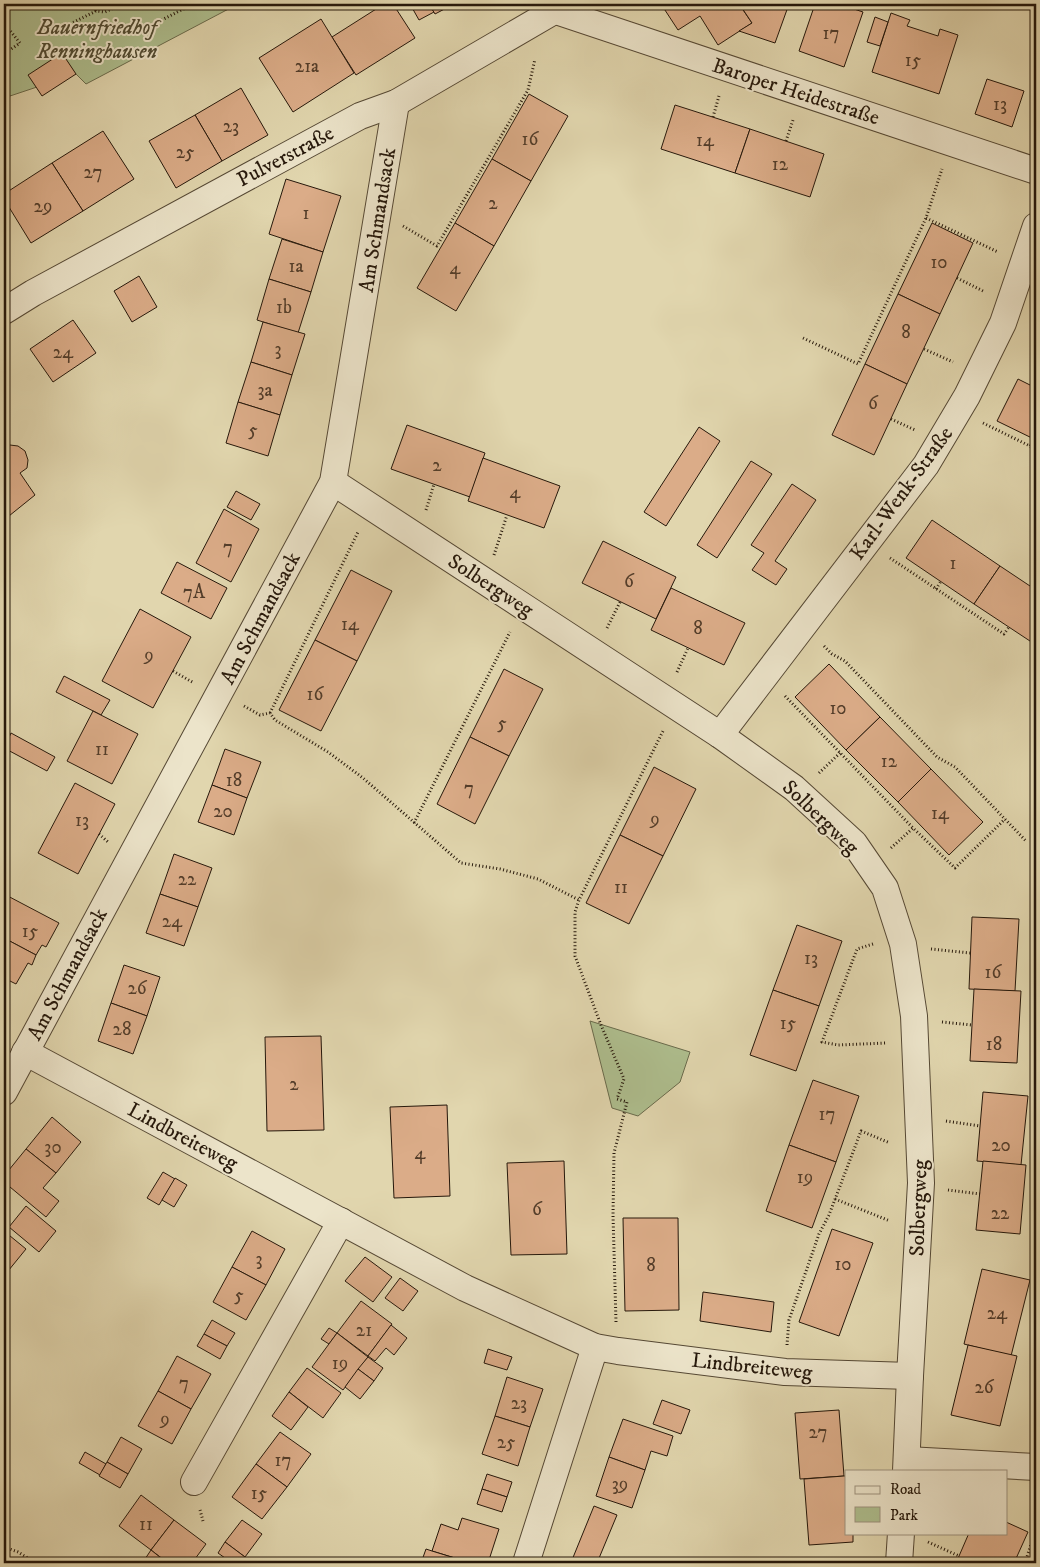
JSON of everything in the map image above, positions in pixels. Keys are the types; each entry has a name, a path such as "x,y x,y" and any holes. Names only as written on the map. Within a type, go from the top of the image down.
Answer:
{"street":[{"name":"Pulverstraße","path":"4,310 360,116 396,103 561,7"},
{"name":"Baroper Heidestraße","path":"561,7 1036,171"},
{"name":"Am Schmandsack","path":"4,1092 208,689 333,482 396,103"},
{"name":"Karl-Wenk-Straße","path":"720,735 926,465 959,411 1003,322 1036,226"},
{"name":"Solbergweg","path":"333,482 720,735 794,788 854,843 885,888 903,944 914,1016 921,1183 907,1465"},
{"name":"Lindbreiteweg","path":"25,1052 465,1288 594,1347 618,1352 784,1372 910,1376"},
{"path":"194,1482 341,1221"},
{"path":"526,1563 594,1347"},
{"path":"907,1465 1036,1467"},
{"path":"899,1563 911,1536"}],"path":[{"path":"42,4 47,4"},
{"path":"92,4 96,11"},
{"path":"70,24 96,11 105,12 122,4"},
{"path":"152,25 193,4"},
{"path":"4,23 20,43 4,54"},
{"path":"398,222 437,246 528,90 535,58"},
{"path":"713,117 721,91"},
{"path":"786,141 795,115"},
{"path":"803,338 858,364 926,218 943,165"},
{"path":"926,218 1006,255"},
{"path":"957,278 991,294"},
{"path":"924,348 959,365"},
{"path":"959,411 1036,449"},
{"path":"890,419 921,433"},
{"path":"1030,446 1034,439"},
{"path":"424,516 434,484"},
{"path":"492,561 507,515"},
{"path":"270,713 360,528"},
{"path":"866,543 1004,634 1009,627"},
{"path":"936,589 940,581"},
{"path":"604,635 620,602"},
{"path":"803,626 832,654 844,661 937,757 955,767 1026,841"},
{"path":"414,823 511,630"},
{"path":"677,672 688,648"},
{"path":"173,671 260,715 270,713"},
{"path":"782,693 913,828 955,868 1005,819"},
{"path":"270,713 275,720 328,752 364,778 461,863 500,869 538,879 579,900"},
{"path":"616,1323 613,1215 614,1153 627,1102 617,1099 624,1079 575,956 575,912 579,900 668,722"},
{"path":"816,777 840,753"},
{"path":"886,853 913,828"},
{"path":"874,944 857,949 822,1042 838,1045 896,1043"},
{"path":"923,949 970,953"},
{"path":"940,1022 972,1025"},
{"path":"944,1121 980,1126"},
{"path":"787,1348 789,1320 819,1234 835,1199 861,1131 892,1144"},
{"path":"946,1190 980,1194"},
{"path":"835,1199 899,1225"},
{"path":"1025,1563 1036,1529"},
{"path":"911,1536 959,1556"},
{"path":"4,1547 18,1552 36,1563"}],"green space":[{"name":"Bauernfriedhof Renninghausen","path":"4,4 238,4 86,84 76,74 4,98"},
{"path":"590,1021 690,1052 680,1082 638,1116 612,1108"}],"building":[{"path":"384,4 393,4 415,38 356,75 332,37"},
{"path":"410,4 429,4 434,12 419,20"},
{"path":"429,4 454,4 435,14"},
{"path":"661,4 739,4 752,23 718,45 700,16 678,30"},
{"path":"744,4 789,4 775,43 739,31 752,23 742,8"},
{"path":"815,4 839,4 863,12 844,67 799,51"},
{"path":"891,13 910,20 907,26 938,36 940,29 958,35 939,94 872,72"},
{"path":"875,17 888,22 880,46 867,42"},
{"path":"321,19 354,73 293,112 259,58"},
{"path":"62,53 76,74 42,96 28,75"},
{"path":"987,79 1024,91 1012,127 975,114"},
{"path":"241,88 268,135 222,161 195,115"},
{"path":"529,94 568,116 531,181 492,159"},
{"path":"675,105 750,129 735,173 661,149"},
{"path":"195,115 222,161 176,188 149,141"},
{"path":"750,129 824,154 810,197 735,173"},
{"path":"103,131 134,179 83,211 52,163"},
{"path":"492,159 531,181 494,246 455,223"},
{"path":"52,163 83,211 31,243 4,199 4,194"},
{"path":"286,179 341,196 323,252 269,234"},
{"path":"455,223 494,246 456,311 417,288"},
{"path":"932,223 973,243 940,314 898,294"},
{"path":"282,239 323,252 311,292 269,279"},
{"path":"139,276 157,307 132,322 114,291"},
{"path":"269,279 311,292 298,333 257,320"},
{"path":"898,294 940,314 907,384 865,364"},
{"path":"73,320 96,353 53,382 30,349"},
{"path":"263,322 305,334 292,375 251,362"},
{"path":"251,362 292,375 280,415 238,402"},
{"path":"865,364 907,384 874,455 832,435"},
{"path":"1018,379 1036,388 1036,440 997,421"},
{"path":"238,402 280,415 268,456 226,443"},
{"path":"407,425 485,453 470,497 391,469"},
{"path":"699,427 720,441 666,526 644,512"},
{"path":"10,445 18,446 25,451 28,460 27,468 20,473 35,495 4,520 4,450"},
{"path":"483,458 560,486 544,528 468,501"},
{"path":"751,461 772,474 717,558 697,545"},
{"path":"792,484 816,500 775,561 787,569 776,585 752,570 764,553 751,545"},
{"path":"236,491 260,504 251,520 227,507"},
{"path":"224,509 259,529 231,582 196,563"},
{"path":"932,520 1000,566 974,604 906,558"},
{"path":"603,541 676,577 656,619 582,583"},
{"path":"177,562 227,588 211,619 161,593"},
{"path":"1000,566 1036,590 1036,645 974,604"},
{"path":"351,570 392,591 357,661 315,640"},
{"path":"671,588 745,623 724,665 651,630"},
{"path":"140,609 191,637 153,708 102,681"},
{"path":"315,640 357,661 321,731 279,710"},
{"path":"829,664 880,717 846,750 795,697"},
{"path":"504,669 543,689 509,756 470,737"},
{"path":"64,676 110,700 101,715 56,692"},
{"path":"93,711 138,734 112,784 67,761"},
{"path":"880,717 931,769 898,802 846,750"},
{"path":"11,733 55,757 47,771 4,748"},
{"path":"470,737 509,756 475,824 437,804"},
{"path":"225,749 261,762 247,798 212,785"},
{"path":"654,767 696,789 663,856 620,835"},
{"path":"931,769 983,822 949,855 898,802"},
{"path":"75,783 115,804 78,874 38,853"},
{"path":"212,785 247,798 234,835 198,822"},
{"path":"620,835 663,856 629,924 586,903"},
{"path":"174,854 212,868 198,907 160,894"},
{"path":"4,894 59,923 46,947 42,945 36,955 4,938"},
{"path":"160,894 198,907 184,946 146,933"},
{"path":"972,917 1019,919 1015,991 969,989"},
{"path":"797,925 842,941 819,1006 773,990"},
{"path":"4,938 36,955 32,965 28,963 16,984 4,978"},
{"path":"124,965 160,977 147,1016 111,1003"},
{"path":"974,989 1021,991 1017,1063 970,1061"},
{"path":"773,990 819,1006 796,1071 750,1055"},
{"path":"111,1003 147,1016 133,1054 98,1041"},
{"path":"321,1036 324,1130 267,1131 265,1037"},
{"path":"813,1080 859,1096 836,1162 789,1145"},
{"path":"983,1092 1028,1096 1021,1165 977,1161"},
{"path":"447,1105 450,1196 394,1198 390,1107"},
{"path":"52,1117 81,1142 56,1173 26,1149"},
{"path":"789,1145 836,1162 812,1228 766,1211"},
{"path":"26,1149 56,1173 43,1188 59,1201 46,1217 4,1182 4,1176"},
{"path":"564,1161 567,1254 511,1255 507,1163"},
{"path":"983,1161 1026,1165 1020,1234 976,1230"},
{"path":"163,1172 175,1179 159,1205 147,1198"},
{"path":"175,1178 187,1185 174,1207 162,1200"},
{"path":"26,1206 56,1231 39,1252 9,1227"},
{"path":"623,1218 678,1218 679,1310 625,1311"},
{"path":"832,1229 873,1243 839,1336 799,1322"},
{"path":"4,1231 26,1249 4,1276"},
{"path":"252,1231 285,1249 266,1285 232,1267"},
{"path":"365,1257 392,1277 373,1302 345,1281"},
{"path":"232,1267 266,1285 246,1320 213,1302"},
{"path":"982,1269 1030,1280 1011,1356 964,1344"},
{"path":"400,1278 418,1291 403,1311 385,1298"},
{"path":"703,1292 774,1302 771,1332 700,1321"},
{"path":"361,1301 392,1324 368,1356 337,1333"},
{"path":"212,1320 235,1333 227,1346 204,1334"},
{"path":"391,1325 407,1338 394,1355 386,1348 375,1361 368,1356"},
{"path":"329,1328 337,1333 329,1344 321,1339"},
{"path":"337,1333 368,1357 343,1390 312,1367"},
{"path":"204,1334 227,1346 220,1359 197,1346"},
{"path":"968,1345 1017,1356 1000,1426 951,1415"},
{"path":"488,1349 512,1357 507,1370 484,1363"},
{"path":"177,1356 211,1374 191,1409 158,1391"},
{"path":"368,1357 383,1368 374,1381 358,1369"},
{"path":"307,1368 341,1393 323,1418 289,1392"},
{"path":"358,1369 374,1381 360,1399 345,1387"},
{"path":"507,1377 543,1389 530,1427 495,1416"},
{"path":"158,1391 191,1409 172,1444 138,1426"},
{"path":"289,1392 308,1407 291,1430 272,1416"},
{"path":"662,1400 690,1410 681,1434 653,1424"},
{"path":"839,1410 844,1476 800,1479 795,1413"},
{"path":"495,1416 530,1427 518,1466 482,1454"},
{"path":"623,1419 673,1436 667,1456 651,1451 645,1470 609,1457"},
{"path":"280,1432 311,1454 287,1487 256,1464"},
{"path":"121,1437 142,1449 128,1474 107,1462"},
{"path":"85,1452 106,1464 100,1475 79,1463"},
{"path":"609,1457 645,1470 632,1508 596,1496"},
{"path":"107,1462 128,1474 120,1488 99,1476"},
{"path":"256,1464 287,1487 262,1519 232,1497"},
{"path":"487,1474 512,1482 507,1497 482,1489"},
{"path":"845,1476 845,1534 853,1534 853,1542 809,1545 804,1479"},
{"path":"482,1489 507,1497 502,1512 477,1504"},
{"path":"141,1495 174,1520 151,1550 119,1526"},
{"path":"594,1506 617,1515 597,1563 581,1563 572,1560"},
{"path":"462,1518 499,1529 488,1563 471,1563 432,1551 441,1524 458,1530"},
{"path":"174,1520 206,1544 192,1563 168,1563 151,1550"},
{"path":"242,1520 262,1534 245,1557 225,1542"},
{"path":"1008,1523 1028,1532 1014,1563 956,1563 969,1534 1008,1534"},
{"path":"225,1542 245,1557 241,1563 232,1563 218,1553"},
{"path":"426,1549 432,1551 471,1563 421,1563"},
{"path":"151,1550 166,1562 151,1563 145,1559"}]}
